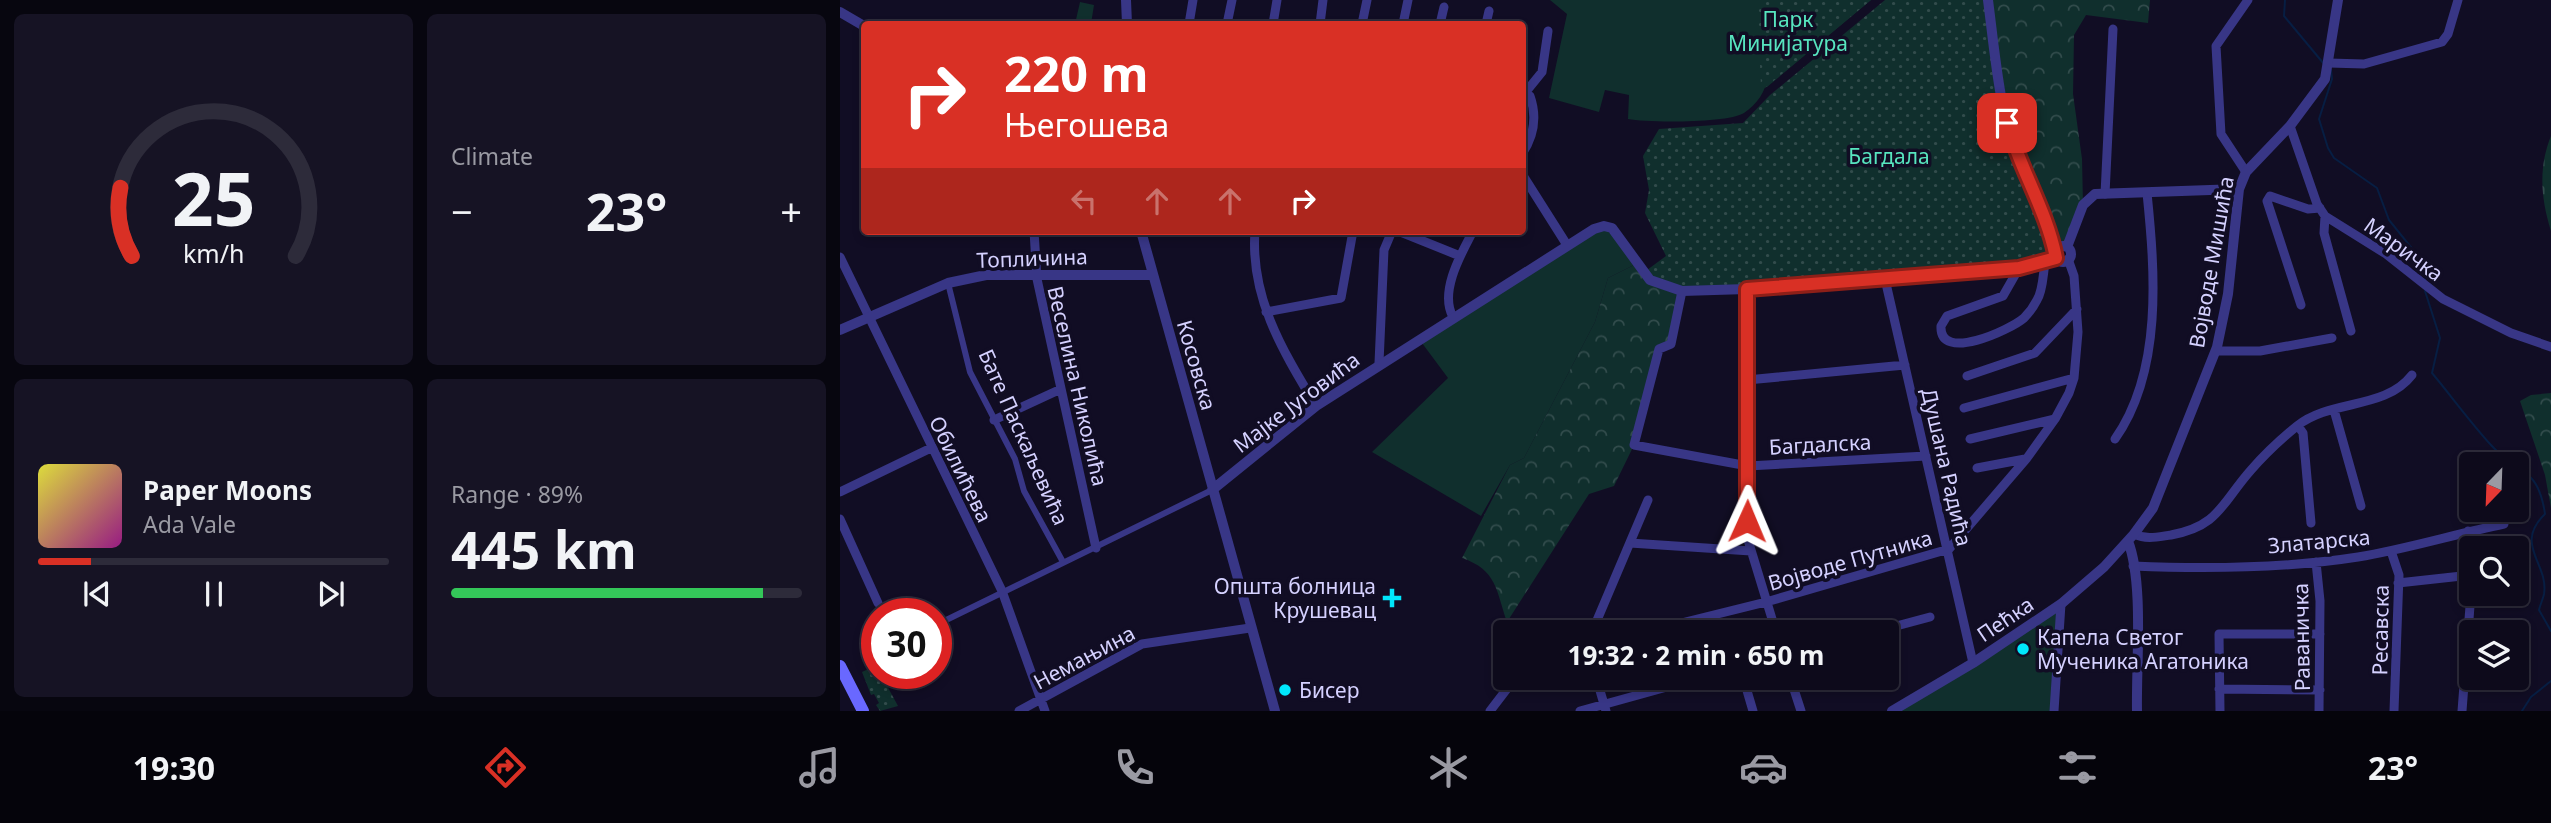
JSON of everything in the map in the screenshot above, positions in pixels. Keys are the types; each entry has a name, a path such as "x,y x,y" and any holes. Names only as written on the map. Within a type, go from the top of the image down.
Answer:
{"main road":[{"path":"841,669 863,711"}],"street":[{"path":"1126,0 1127,21"},
{"path":"1193,0 1193,21"},
{"path":"1228,21 1232,0"},
{"path":"1274,21 1277,0"},
{"path":"1320,21 1324,0"},
{"path":"1363,21 1367,0"},
{"path":"1403,21 1408,0"},
{"path":"1988,0 2001,103 2018,162 2052,232 2058,256"},
{"path":"2246,172 2221,134 2216,46 2248,0"},
{"name":"Војводе Мишића","path":"2131,538 2159,496 2216,351 2228,295 2239,189 2246,172 2290,126 2325,79 2339,0"},
{"path":"2330,61 2364,64 2432,47 2446,38 2458,0"},
{"path":"1441,21 1444,7"},
{"path":"1487,21 1489,11"},
{"path":"840,12 861,24"},
{"path":"2105,194 2113,29"},
{"path":"1526,146 1533,131 1534,117 1526,94 1542,72 1548,32"},
{"path":"2290,126 2322,212 2324,233 2351,331"},
{"path":"1526,180 1567,245"},
{"path":"2019,268 2003,296 1947,316 1940,330 1950,342 1959,344 1990,337 2023,318 2039,298 2088,198 2105,194 2239,189"},
{"path":"2115,439 2125,425 2138,391 2154,305 2147,193"},
{"path":"2301,305 2267,201 2270,196 2322,212"},
{"name":"Маричка","path":"2322,212 2386,254 2443,299 2511,333 2551,347"},
{"name":"Мајке Југовића","path":"952,617 1212,490 1316,406 1379,363 1594,229 1604,226 1612,228 1650,281 1682,291"},
{"name":"Веселина Николића","path":"1034,235 1036,274 1096,548"},
{"name":"Косовска","path":"1142,235 1275,711"},
{"path":"1255,235 1256,272 1266,312 1316,406"},
{"path":"1266,312 1341,298 1352,235"},
{"path":"1379,363 1384,250 1390,235"},
{"path":"1408,235 1460,256"},
{"path":"1453,317 1447,307 1449,293 1460,256 1471,235"},
{"path":"1682,291 1747,289 2019,268 2058,256"},
{"name":"Војводе Путника","path":"1693,620 1949,549 2027,458 2055,419 2074,378 2077,309 2074,276 2058,256"},
{"name":"Обилићева","path":"840,257 930,448 1002,591 1045,711"},
{"name":"Топличина","path":"840,330 948,283 986,275 1151,275"},
{"name":"Душана Радића","path":"1885,279 1973,663"},
{"name":"Бате Паскаљевића","path":"948,283 970,372 1015,460 1024,491 1063,562"},
{"path":"1747,289 1747,521 1751,551 1772,620"},
{"name":"Багдалска","path":"1682,291 1671,344 1658,349 1634,445 1748,466 1926,456"},
{"path":"1967,376 2035,353 2077,309"},
{"path":"2216,351 2260,351 2332,338"},
{"path":"1747,380 1905,365"},
{"path":"2137,711 2131,538 2148,539 2204,526 2230,500 2252,469 2298,426 2334,410 2391,394 2404,386 2412,375"},
{"path":"1964,408 2074,378"},
{"path":"994,420 1061,389"},
{"path":"2334,410 2361,506"},
{"path":"1970,439 2055,419"},
{"path":"2298,426 2302,433 2311,523"},
{"path":"840,492 930,448"},
{"path":"1977,468 2027,458"},
{"path":"1597,620 1648,500"},
{"path":"840,519 876,598"},
{"name":"Златарска","path":"2133,566 2188,568 2316,562 2392,551 2504,523"},
{"path":"2469,531 2469,536"},
{"name":"Пећка","path":"1892,711 1973,663 2061,604 2131,538"},
{"path":"1630,543 1751,551"},
{"name":"Ресавска","path":"2392,551 2398,583 2395,711"},
{"name":"Раваничка","path":"2316,562 2320,634 2319,711"},
{"path":"2398,583 2459,576"},
{"path":"2054,711 2061,604"},
{"path":"2462,711 2470,606"},
{"path":"1899,625 1930,617"},
{"name":"Немањина","path":"1019,711 1142,645 1251,628"},
{"path":"2220,711 2219,634 2320,634"},
{"path":"2219,689 2319,690"},
{"path":"1490,711 1506,690"},
{"path":"1600,690 1605,708"},
{"path":"1580,711 1605,708 1662,690"},
{"path":"1747,690 1753,711"},
{"path":"1794,690 1801,711"}],"green space":[{"path":"1550,0 1871,0 1767,87 1767,77 1760,97 1744,113 1722,119 1670,121 1628,119 1629,95 1605,90 1599,112 1549,98 1567,14"},
{"name":"Парк Минијатура","path":"1757,0 1871,0 1765,88 1761,86"},
{"name":"Багдала","path":"1885,0 1988,0 2001,103 2056,251 2045,263 1682,291 1643,273 1666,256 1645,213 1649,190 1643,156 1659,129 1743,123 1770,95"},
{"path":"1988,0 2150,0 2148,23 2086,15 2074,35 2073,94 2082,159 2083,205 2064,246 2059,247 2018,162"},
{"path":"1080,2 1094,5 1091,21 1076,21"},
{"path":"2551,136 2551,231 2542,183 2544,160"},
{"path":"1604,226 1636,264 1608,278 1595,322 1524,458 1510,465 1481,516 1372,452 1448,378 1419,339"},
{"path":"1636,264 1682,291 1671,344 1658,349 1634,445 1614,486 1589,494 1506,620 1494,582 1489,575 1474,563 1462,558 1510,465 1524,458 1595,322 1608,278"},
{"path":"2551,393 2551,508 2545,475 2520,401 2531,395"},
{"path":"2061,604 2054,711 1892,711"},
{"path":"869,689 889,689 898,706 880,711 874,694 871,695"}],"waterway":[{"path":"2285,0 2284,16 2324,64"},
{"path":"2331,70 2332,79 2319,119 2328,148 2334,158 2377,188 2389,220 2427,267 2425,279"},
{"path":"2425,291 2440,338 2432,373 2491,445 2531,478 2542,498 2545,514 2536,525 2532,545 2544,583 2539,610 2551,631"},
{"path":"2522,711 2531,697 2551,681"}],"place":[{"name":"Општа болница Крушевац","path":"1392,598"},
{"name":"Капела Светог Мученика Агатоника","path":"2023,649"},
{"name":"Бисер","path":"1285,690"}],"route":[{"path":"1747,521 1747,289 2019,268 2056,258 2052,232 2018,162 2007,123"}]}
